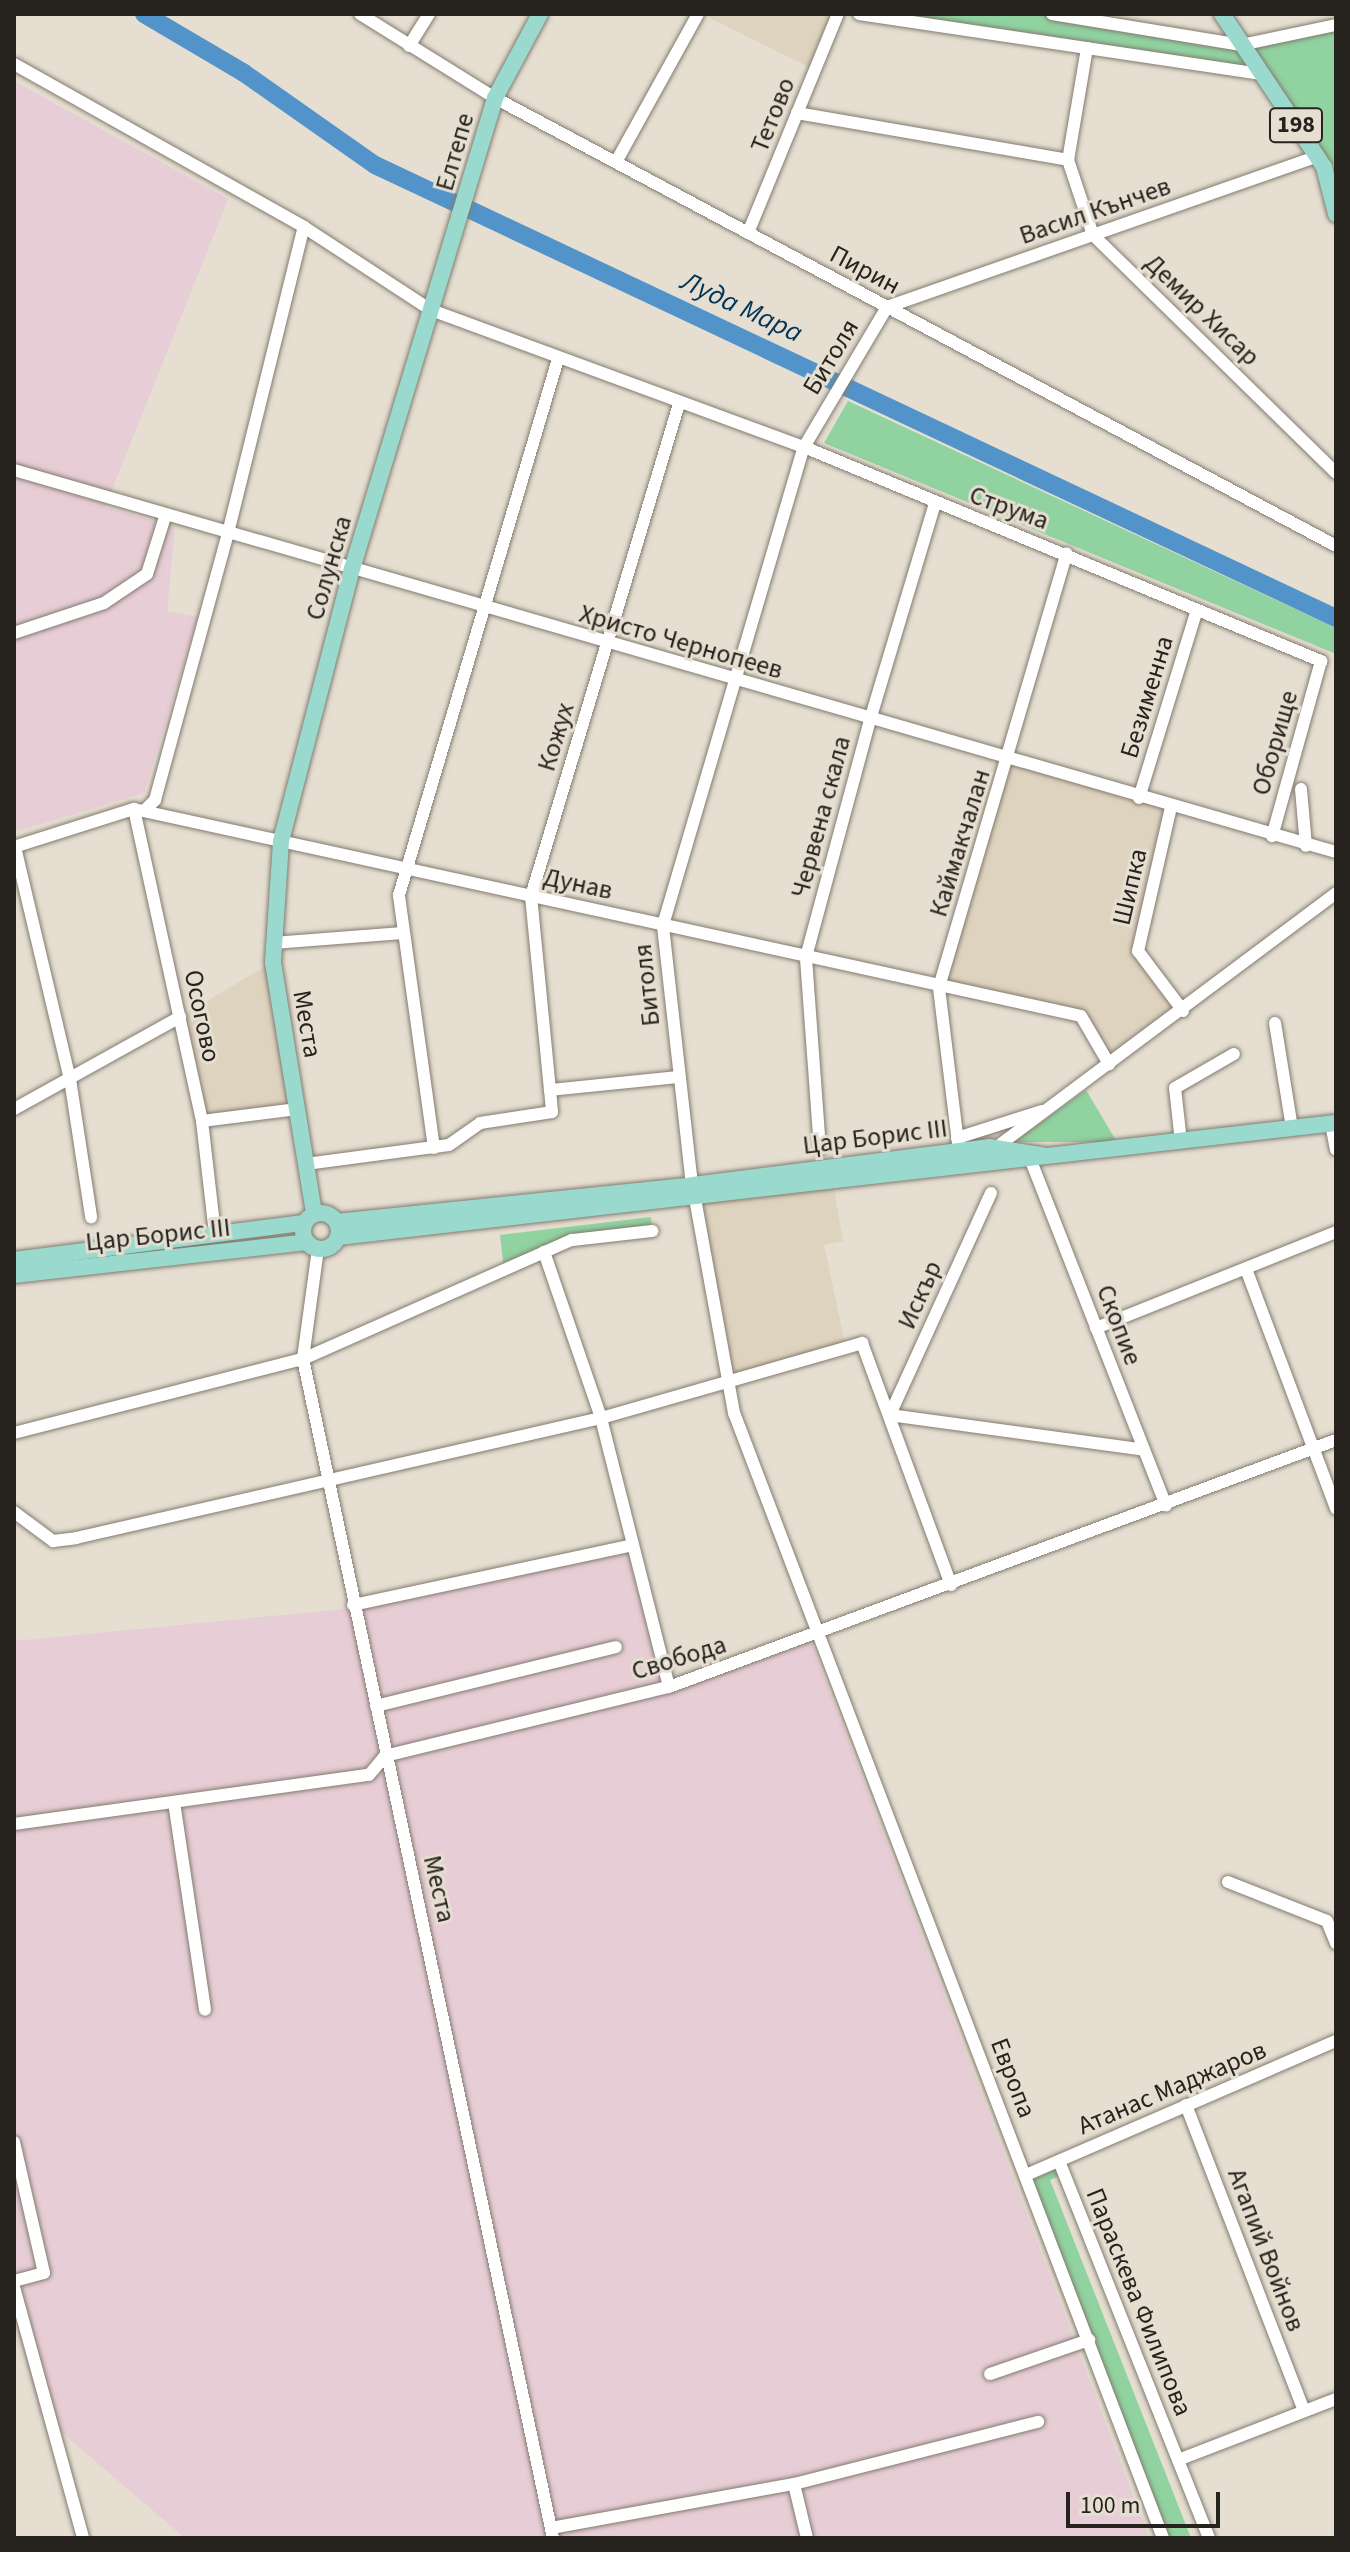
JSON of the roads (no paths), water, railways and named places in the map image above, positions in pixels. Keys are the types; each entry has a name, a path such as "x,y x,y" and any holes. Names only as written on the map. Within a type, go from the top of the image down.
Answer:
{"main road":[{"name":"Елтепе","path":"431,310 495,98 540,14"},
{"name":"198","path":"1222,14 1317,156 1333,189 1336,214"},
{"name":"Солунска","path":"281,841 352,569 431,310"},
{"name":"Места","path":"281,841 273,943 306,1164 312,1246"},
{"name":"Цар Борис III","path":"337,1229 694,1191 990,1166 1333,1123"},
{"name":"Цар Борис III","path":"694,1191 958,1144 993,1146"},
{"path":"990,1166 994,1160 993,1146 1056,1158"},
{"path":"309,1218 327,1213 337,1229 329,1247 312,1246"},
{"name":"Цар Борис III","path":"14,1260 215,1234 309,1218"},
{"name":"Цар Борис III","path":"14,1275 312,1246"}],"street":[{"name":"Пирин","path":"360,14 495,98 1336,546"},
{"path":"409,46 429,14"},
{"path":"616,162 698,14"},
{"name":"Тетово","path":"748,233 838,14"},
{"path":"859,14 1262,74"},
{"path":"1052,14 1241,45 1336,25"},
{"name":"Демир Хисар","path":"1087,48 1068,160 1093,235 1336,473"},
{"name":"Струма","path":"14,64 304,227 431,310 679,404 804,447 935,504 1067,553 1321,661"},
{"path":"797,113 1068,160"},
{"name":"Васил Кънчев","path":"887,307 1317,156"},
{"path":"91,1217 70,1079 14,847 139,810 155,800 228,533 304,227"},
{"name":"Битоля","path":"821,1633 734,1413 727,1383 694,1191 663,925 804,447 887,307"},
{"path":"434,1148 399,895 558,359"},
{"name":"Кожух","path":"550,1090 531,896 679,404"},
{"name":"Христо Чернопеев","path":"14,470 165,517 1334,854"},
{"name":"Червена скала","path":"820,1149 806,957 870,720 935,504"},
{"path":"14,633 104,603 147,574 165,517"},
{"name":"Каймакчалан","path":"958,1144 939,987 1009,760 1067,553"},
{"name":"Безименна","path":"1139,798 1197,610"},
{"name":"Оборище","path":"1272,836 1321,661"},
{"path":"1301,789 1306,846"},
{"name":"Шипка","path":"1171,807 1138,951 1183,1011"},
{"name":"Дунав","path":"139,810 1081,1016 1109,1064"},
{"name":"Осогово","path":"139,810 202,1121 215,1234"},
{"name":"Цар Борис III","path":"993,1146 1052,1108 1336,893"},
{"path":"273,943 403,933"},
{"path":"14,1109 180,1017"},
{"path":"1275,1023 1292,1128"},
{"path":"1181,1142 1175,1088 1234,1054"},
{"path":"306,1164 449,1145 480,1123 552,1112 550,1090 679,1077"},
{"path":"958,1144 1052,1108"},
{"path":"202,1121 297,1109"},
{"path":"1333,1123 1336,1150"},
{"name":"Скопие","path":"1031,1161 1166,1506"},
{"name":"Искър","path":"890,1415 991,1193"},
{"path":"14,1433 303,1359 572,1240 652,1231"},
{"path":"1096,1328 1336,1232"},
{"name":"Места","path":"312,1246 303,1359 326,1484 552,2533"},
{"path":"544,1252 601,1418 669,1687"},
{"path":"1246,1269 1336,1509"},
{"path":"14,1512 53,1541 326,1484 601,1418 862,1343 951,1585"},
{"path":"890,1415 1144,1450"},
{"name":"Свобода","path":"14,1824 369,1775 385,1756 669,1687 1166,1506 1336,1440"},
{"path":"353,1605 633,1545"},
{"name":"Европа","path":"821,1633 1163,2538"},
{"path":"376,1706 616,1647"},
{"path":"174,1802 205,2010"},
{"path":"1228,1882 1327,1921 1336,1943"},
{"name":"Атанас Маджаров","path":"1026,2175 1336,2041"},
{"name":"Агапий Войнов","path":"1186,2105 1304,2411"},
{"path":"14,2142 44,2273 14,2281"},
{"name":"Параскева Филипова","path":"1059,2161 1209,2538"},
{"path":"14,2287 83,2538"},
{"path":"990,2374 1089,2340"},
{"path":"1178,2460 1336,2399"},
{"path":"552,2533 794,2484 1038,2422"},
{"path":"794,2484 807,2538"}],"waterway":[{"name":"Луда Мара","path":"144,14 244,73 375,165 1336,618"}]}
